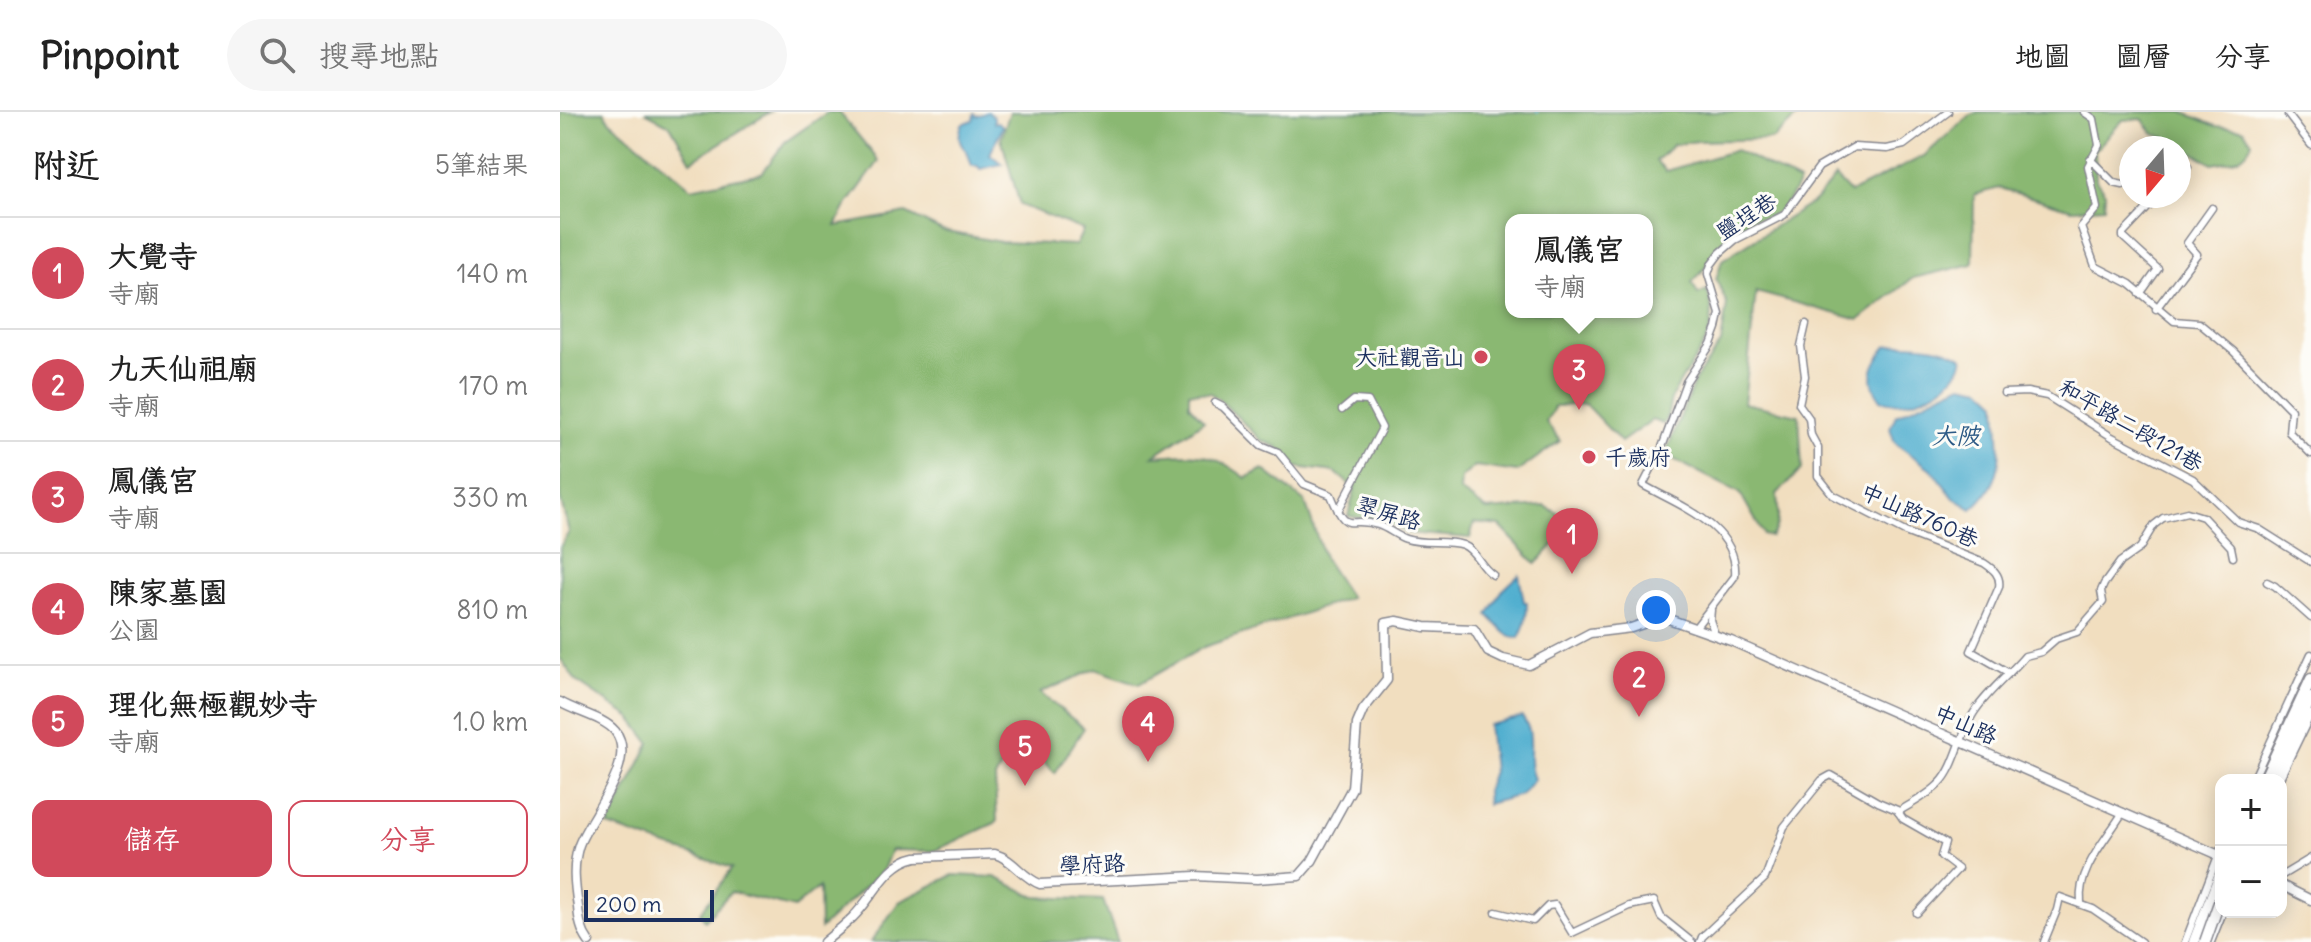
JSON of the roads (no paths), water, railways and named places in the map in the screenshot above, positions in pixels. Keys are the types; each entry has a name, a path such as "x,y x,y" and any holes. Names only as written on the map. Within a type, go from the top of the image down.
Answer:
{"highway":[{"path":"2267,774 2311,679"},
{"path":"2276,774 2311,698"},
{"path":"2194,942 2215,888"},
{"path":"2205,942 2215,914"}],"main road":[{"name":"學府路","path":"824,942 852,919 894,867 916,857 995,854 1004,857 1031,881 1040,884 1195,876 1299,876 1308,869 1352,788 1360,715 1387,680 1386,623 1397,621 1425,627 1474,629 1488,652 1529,665 1595,632 1631,628 1663,617 1695,628"},
{"name":"中山路","path":"1695,628 2215,851"},
{"path":"560,702 611,727 620,743 616,776 584,834 575,868 580,922 589,942"},
{"path":"2287,888 2311,900"}],"street":[{"name":"鹽埕巷","path":"1711,607 1735,576 1730,548 1716,527 1643,485 1661,450 1686,382 1711,344 1717,328 1720,314 1708,274 1711,265 1735,240 1784,215 1819,167 1854,147 1887,149 1904,145 1948,112"},
{"path":"2084,112 2094,119 2099,145 2090,159 2089,177 2097,208 2081,227 2093,263 2130,284 2156,309 2174,321 2199,323 2233,351 2291,410 2289,432 2311,454"},
{"path":"2288,115 2311,145"},
{"path":"2090,159 2114,183 2119,184"},
{"path":"2140,294 2158,269 2123,234 2148,208"},
{"path":"2156,309 2197,254 2187,243 2212,208"},
{"name":"中山路760巷","path":"1806,324 1801,349 1805,376 1799,404 1809,418 1811,435 1818,448 1817,472 1820,481 1833,495 1844,501 1905,532 1984,563 1994,570 2000,580 1999,587 1971,651 2009,673"},
{"name":"和平路二段121巷","path":"2004,393 2027,392 2047,396 2112,437 2193,479 2238,522 2259,529 2311,562"},
{"path":"1338,511 1382,428 1368,401 1354,400 1342,410"},
{"name":"翠屏路","path":"1215,403 1223,407 1261,445 1278,452 1304,484 1331,495 1338,511 1350,523 1382,526 1406,540 1437,544 1454,542 1469,548 1481,566 1493,575"},
{"path":"1898,812 1940,784 1977,708 2025,656 2041,652 2056,639 2077,632 2103,602 2101,588 2120,562 2140,548 2154,525 2163,518 2187,512 2203,517 2231,547 2233,557"},
{"path":"2267,582 2311,618"},
{"path":"1695,628 1711,607"},
{"path":"1711,607 1710,620 1715,635"},
{"path":"2256,774 2311,654"},
{"path":"2282,774 2311,714"},
{"path":"1700,942 1765,878 1784,827 1828,776 1834,775 1898,812 1903,819 1945,845 1941,856 1958,868 1917,913"},
{"path":"2081,903 2085,874 2097,849 2123,812"},
{"path":"2287,872 2311,858"},
{"path":"2185,942 2215,866"},
{"path":"2044,942 2057,910 2058,897 2081,903 2141,942"},
{"path":"1496,912 1533,921 1553,904 1572,933 1629,906 1654,901 1661,917 1692,942"},
{"path":"2216,918 2218,924"},
{"path":"2211,942 2220,918"}],"water":[{"path":"988,112 994,117 994,123 1003,126 990,154 1002,164 980,169 972,166 967,151 960,143 960,132 962,124 973,120 974,114 977,116"},
{"name":"大陂","path":"1901,344 1941,348 1963,358 1952,379 1930,394 1905,402 1881,400 1873,386 1874,367 1887,346"},
{"name":"大陂","path":"1962,384 1982,388 1997,402 2000,447 1997,473 1984,497 1972,509 1954,498 1932,470 1895,443 1890,428 1896,415"},
{"path":"1519,575 1524,602 1527,602 1526,621 1519,638 1506,633 1488,615 1502,591"},
{"path":"1522,717 1529,732 1534,779 1521,795 1487,804 1486,791 1493,771 1488,725"}],"place":[{"name":"大社觀音山","path":"1481,357"},
{"name":"鳳儀宮","path":"1579,410"},
{"name":"千歲府","path":"1589,457"},
{"name":"大覺寺","path":"1572,574"},
{"name":"九天仙祖廟","path":"1639,717"},
{"name":"陳家墓園","path":"1148,762"},
{"name":"理化無極觀妙寺","path":"1025,786"}]}
